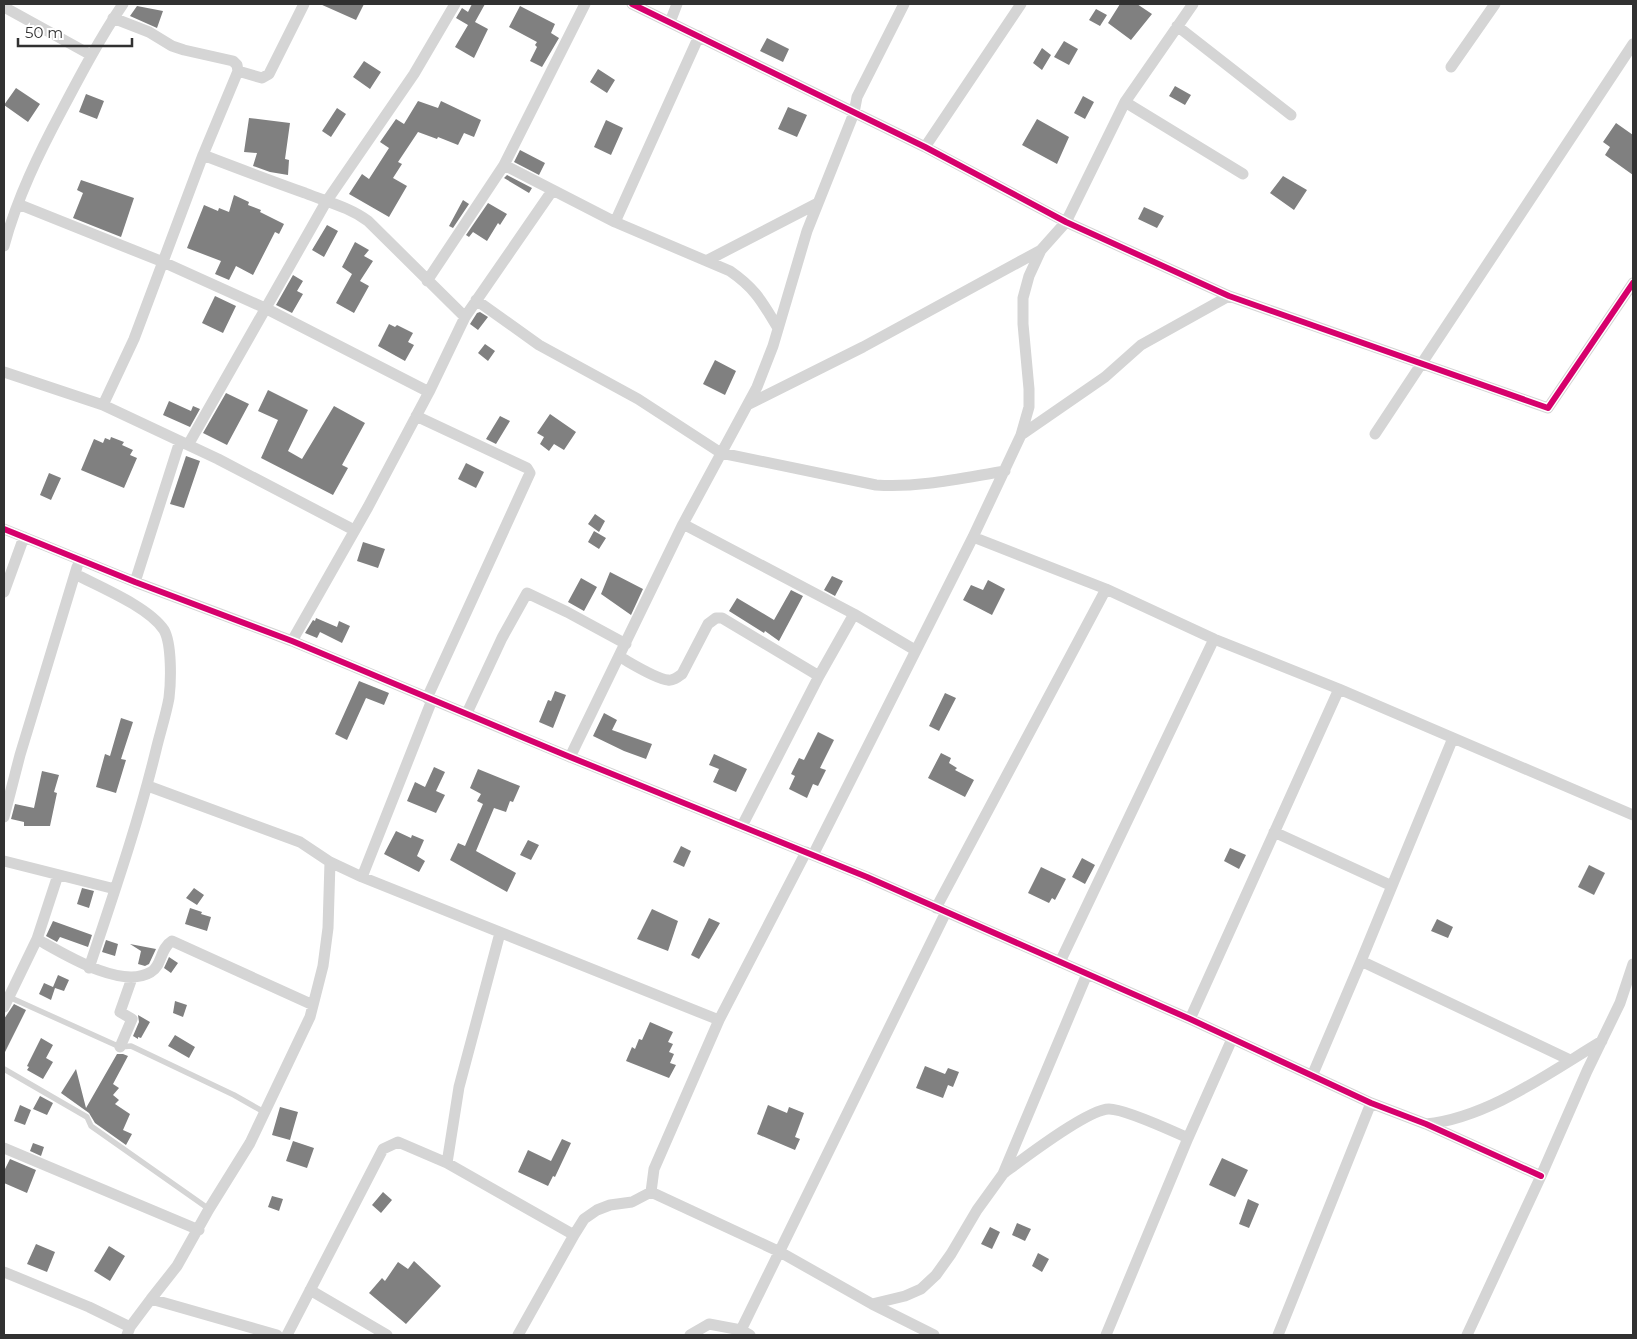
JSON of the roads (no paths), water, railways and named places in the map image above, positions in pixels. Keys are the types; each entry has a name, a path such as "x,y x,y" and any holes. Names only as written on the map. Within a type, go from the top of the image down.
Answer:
{"street":[{"path":"4,246 18,204 40,154 91,55 123,4"},
{"path":"238,72 262,78 269,74 304,4"},
{"path":"135,582 184,443 326,202 414,74 455,4"},
{"path":"427,281 504,166 585,4"},
{"path":"632,4 925,147 1066,222 1229,296 1548,408 1633,283"},
{"path":"670,22 677,4"},
{"path":"570,757 683,524 749,404 765,368 807,231 854,113 857,97 904,4"},
{"path":"925,147 1021,4"},
{"path":"651,1192 654,1169 719,1020 916,650 973,537 1021,435 1029,407 1023,298 1029,276 1041,250 1066,222 1125,102 1193,4"},
{"path":"1451,67 1495,4"},
{"path":"4,7 91,55"},
{"path":"102,405 134,339 203,155 238,72 237,64 233,61 184,50 149,32 113,18"},
{"path":"1178,26 1292,115"},
{"path":"615,222 699,36"},
{"path":"1375,434 1633,44"},
{"path":"1125,102 1243,174"},
{"path":"203,155 326,202 348,208 368,221 465,317"},
{"path":"504,166 552,192 615,222 730,271 746,282 757,294 778,328"},
{"path":"292,641 429,392 465,317 552,192"},
{"path":"708,260 818,203"},
{"path":"18,204 164,262 265,308 429,392"},
{"path":"749,404 863,347 1041,250"},
{"path":"1021,435 1105,378 1141,345 1229,296"},
{"path":"476,300 539,345 638,399 721,452 876,485 901,487 1005,471"},
{"path":"4,372 102,405 218,459 354,530"},
{"path":"362,877 430,698 530,472 527,468 416,416"},
{"path":"683,524 854,614 916,650"},
{"path":"4,529 135,582 292,641 570,757 867,877 1190,1019 1371,1103 1426,1124 1541,1176"},
{"path":"4,592 24,537"},
{"path":"973,537 1106,589 1214,639 1339,689 1633,815"},
{"path":"4,817 20,755 79,560"},
{"path":"75,574 146,611 164,631 168,645 169,697 148,786 89,968"},
{"path":"690,1335 709,1324 746,1333 780,1252 941,910 1106,589"},
{"path":"466,713 502,638 527,593 626,644"},
{"path":"742,826 819,676 854,614"},
{"path":"620,657 662,679 672,680 682,674 708,624 716,618 722,618 819,676"},
{"path":"1060,962 1214,639"},
{"path":"1190,1019 1339,689"},
{"path":"1312,1076 1453,738"},
{"path":"148,786 300,842 330,862 362,877 719,1020"},
{"path":"1274,832 1392,886"},
{"path":"4,861 115,889"},
{"path":"4,1272 89,1307 128,1331 177,1266 199,1230 209,1209 250,1143 310,1017 323,966 328,928 330,862"},
{"path":"7,1002 37,939 58,875"},
{"path":"447,1163 459,1087 500,933"},
{"path":"37,939 89,968 132,978 152,972 166,944 172,941 313,1005"},
{"path":"1361,962 1570,1060"},
{"path":"1467,1335 1541,1176 1587,1071 1620,1003 1633,964"},
{"path":"872,1304 905,1296 921,1289 936,1275 1003,1174 1087,974"},
{"path":"120,1047 132,1019 120,1012 132,978"},
{"path":"1106,1335 1188,1138 1232,1039"},
{"path":"1426,1124 1443,1122 1515,1093 1602,1041"},
{"path":"1278,1335 1371,1103"},
{"path":"1003,1174 1059,1134 1097,1112 1108,1109 1120,1110 1188,1138"},
{"path":"287,1335 383,1149 398,1142 447,1163 574,1235"},
{"path":"4,1148 199,1230"},
{"path":"651,1192 780,1252 872,1304 934,1335"},
{"path":"518,1335 584,1219 597,1210 610,1205 632,1202 651,1192"},
{"path":"310,1290 387,1335"},
{"path":"151,1299 277,1335"}],"lane":[{"path":"7,1002 120,1047 131,1046 234,1095 264,1112"},
{"path":"4,1069 87,1117 91,1126 209,1209"}]}
